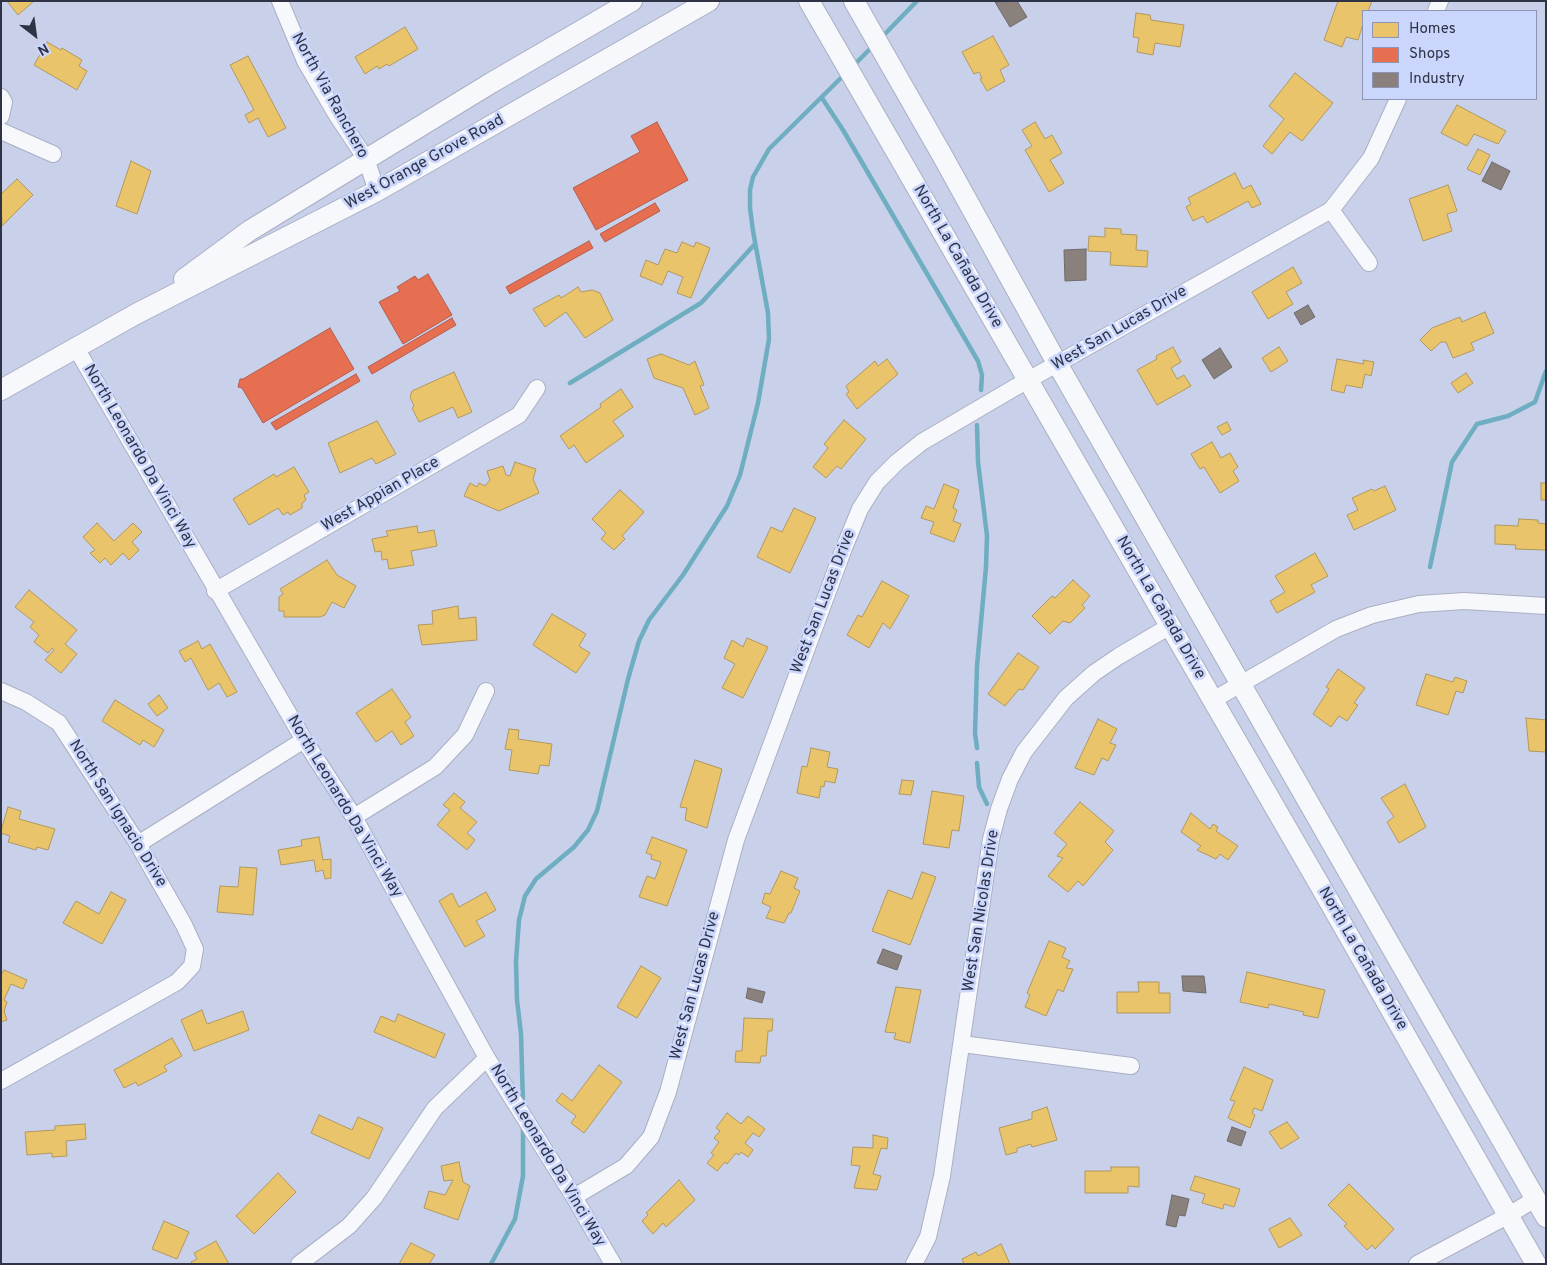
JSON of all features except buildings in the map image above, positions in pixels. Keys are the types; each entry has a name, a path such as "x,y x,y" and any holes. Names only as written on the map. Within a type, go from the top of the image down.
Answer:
{"main road":[{"name":"West Orange Grove Road","path":"136,314 249,231 632,1"},
{"name":"West Orange Grove Road","path":"1,390 136,314 377,191 708,1"},
{"name":"North La Cañada Drive","path":"809,1 1029,380 1536,1264"},
{"name":"North La Cañada Drive","path":"854,1 1058,365 1546,1217"}],"street":[{"name":"North Via Ranchero","path":"280,1 306,61 336,114 366,159 377,191"},
{"path":"1,97 4,102 1,116"},
{"name":"West San Lucas Drive","path":"574,1198 626,1166 651,1137 668,1092 736,840 860,509 877,482 897,462 916,447 1029,380 1331,210 1371,158 1398,100"},
{"path":"1,131 53,154"},
{"path":"1331,210 1370,263"},
{"name":"North Leonardo Da Vinci Way","path":"76,348 215,591 304,740 354,817 487,1058 613,1264"},
{"name":"West Appian Place","path":"215,591 519,415 537,388"},
{"path":"1213,700 1336,629 1372,615 1419,604 1464,601 1546,606"},
{"name":"West San Nicolas Drive","path":"914,1264 928,1237 942,1176 991,839 998,809 1010,779 1024,752 1066,698 1094,673 1170,626"},
{"name":"North San Ignacio Drive","path":"1,691 26,702 59,724 138,844 193,942 194,956 198,968 178,982 1,1081"},
{"path":"354,817 435,767 465,735 486,691"},
{"path":"138,844 304,740"},
{"path":"962,1044 1131,1066"},
{"path":"299,1264 349,1226 374,1198 434,1108 487,1058"},
{"path":"1417,1264 1536,1199"}],"waterway":[{"path":"882,37 917,1"},
{"path":"852,67 873,46"},
{"path":"523,1104 516,961 519,920 525,896 536,879 574,847 588,830 597,811 628,679 639,641 649,620 683,575 727,506 740,475 758,403 769,339 768,313 750,208 750,190 753,177 769,149 845,74"},
{"path":"822,98 843,130 978,361 982,375 981,390"},
{"path":"570,383 701,303 755,244"},
{"path":"1430,567 1452,462 1477,424 1508,416 1535,402 1546,371"},
{"path":"977,425 978,462 987,536 977,666 975,733 977,748"},
{"path":"977,763 979,787 987,804"},
{"path":"491,1264 515,1219 523,1176 523,1124"}]}
